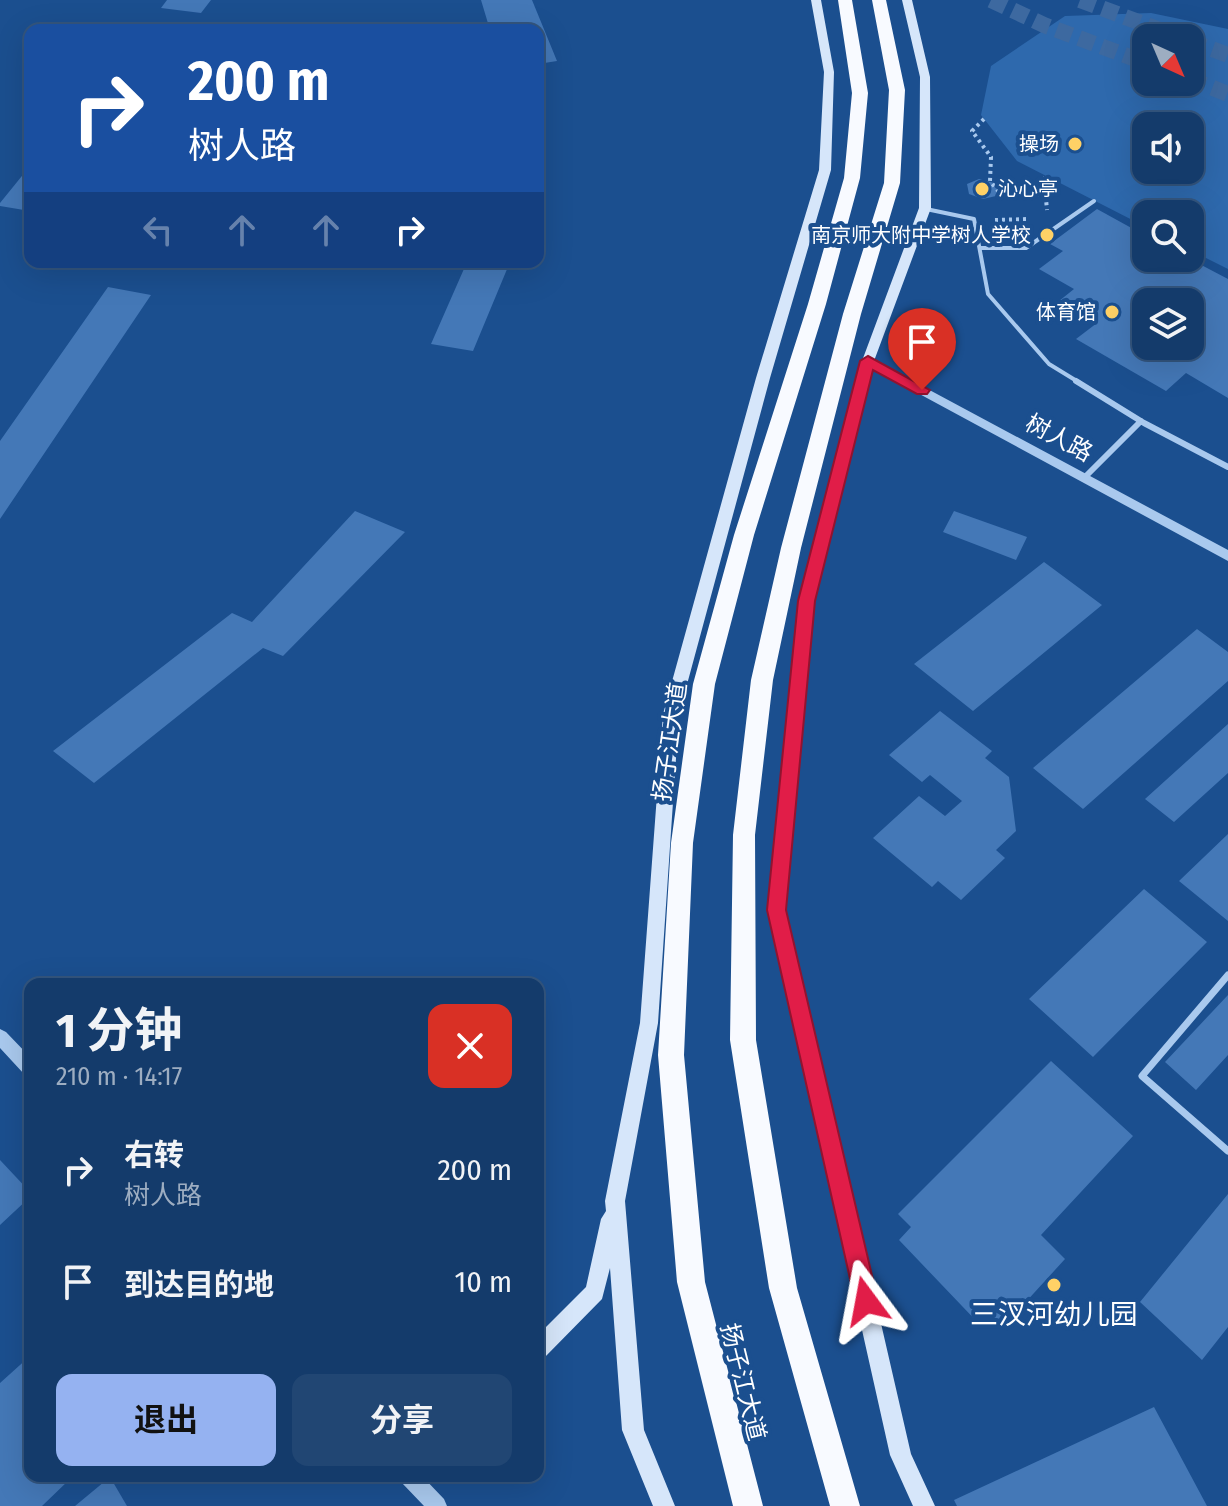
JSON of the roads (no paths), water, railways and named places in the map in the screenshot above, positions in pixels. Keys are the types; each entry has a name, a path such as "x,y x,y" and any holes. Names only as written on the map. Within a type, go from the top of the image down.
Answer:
{"highway":[{"name":"扬子江大道","path":"748,1506 691,1282 671,1055 682,843 704,684 744,535 817,304 852,178 860,93 845,0"},
{"path":"845,1506 783,1288 743,1040 744,835 762,680 791,548 852,314 892,183 897,90 880,3"}],"main road":[{"path":"544,1344 595,1292 649,1023 671,714 763,378 825,170 829,72 816,0"},
{"path":"907,0 925,77 925,208 868,361 807,601 777,910 901,1455 924,1506"},
{"path":"615,1201 633,1430 664,1506"}],"street":[{"name":"树人路","path":"868,361 1228,556"},
{"path":"0,1037 24,1062"},
{"path":"415,1482 437,1506"}],"lane":[{"path":"980,248 1026,248 1094,201"},
{"path":"925,208 974,219 988,294 1049,364 1141,421 1228,467"},
{"path":"1085,477 1141,421"},
{"path":"1228,975 1142,1076 1228,1151"}],"tunnel":[{"path":"991,0 1044,25 1132,58"},
{"path":"1080,0 1144,24"},
{"path":"1204,46 1228,55"},
{"path":"1204,85 1228,94"}],"place":[{"name":"操场","path":"1075,144"},
{"name":"沁心亭","path":"982,189"},
{"name":"南京师大附中学树人学校","path":"1047,235"},
{"name":"体育馆","path":"1112,312"},
{"name":"三汊河幼儿园","path":"1054,1285"}]}
